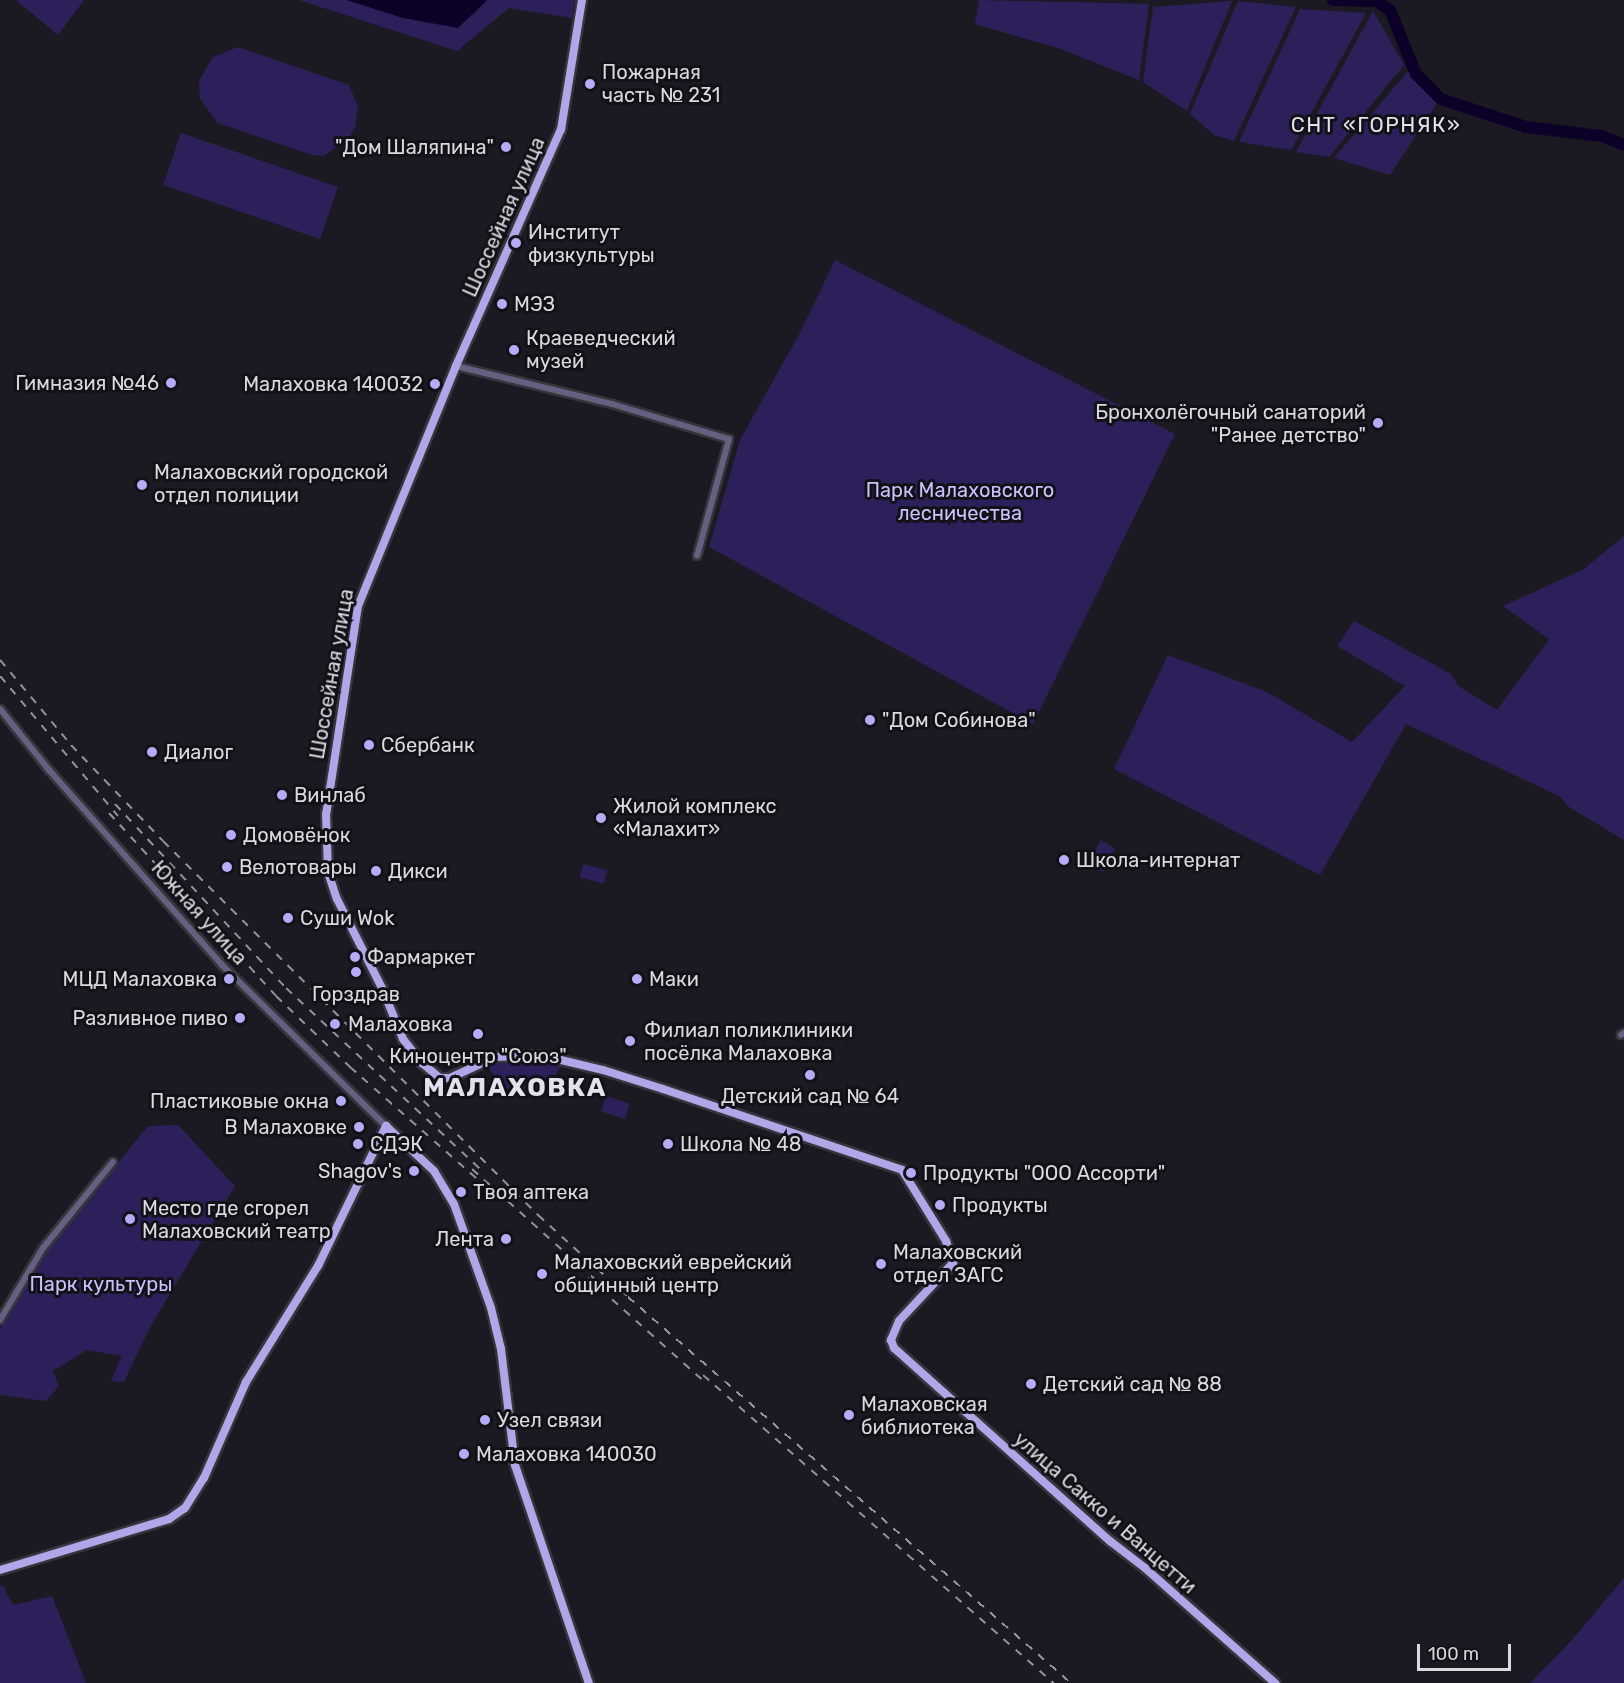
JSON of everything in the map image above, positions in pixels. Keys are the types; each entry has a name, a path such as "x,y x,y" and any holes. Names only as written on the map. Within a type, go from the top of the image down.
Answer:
{"main road":[{"name":"Шоссейная улица","path":"582,0 561,129 456,366 358,606 327,798 328,872 345,916 382,988 403,1039 429,1070 440,1078 450,1078 495,1057 540,1055 655,1086 902,1170 946,1241 953,1263 899,1321 891,1340"},
{"path":"0,1570 169,1519 184,1508 204,1478 246,1382 318,1266 386,1126 434,1171 454,1204 491,1308 501,1349 515,1465 589,1683"},
{"name":"улица Сакко и Ванцетти","path":"891,1340 894,1348 914,1367 1275,1683"}],"street":[{"path":"456,366 612,404 729,439 697,556"},
{"name":"Южная улица","path":"0,709 49,770 222,964 386,1126"},
{"path":"0,1320 43,1248 113,1162"}],"green space":[{"path":"16,0 84,0 58,35"},
{"path":"299,0 347,0 403,18 473,15 487,0 575,0 572,18 509,8 457,51"},
{"path":"979,0 1149,4 1139,80 1061,49 975,24"},
{"path":"1232,1 1187,111 1143,82 1153,7"},
{"path":"1238,1 1296,7 1234,141 1214,135 1190,114"},
{"path":"1300,9 1366,13 1291,150 1239,142"},
{"path":"1373,11 1404,65 1329,157 1296,152"},
{"path":"238,47 349,85 358,107 355,128 349,138 324,156 312,155 218,123 200,99 199,81 213,57"},
{"path":"1409,70 1439,100 1390,175 1334,158"},
{"path":"181,133 338,187 320,239 163,185"},
{"name":"Парк Малаховского лесничества","path":"835,260 1175,434 1033,724 709,547 740,440 801,331"},
{"path":"1624,536 1624,840 1569,807 1559,796 1406,724 1320,875 1114,769 1168,655 1267,692 1352,742 1405,686 1337,646 1354,621 1451,674 1458,686 1497,710 1549,639 1503,606 1584,569"},
{"path":"1101,840 1115,849 1103,872 1089,865 1088,862"},
{"path":"583,864 607,870 604,884 580,878"},
{"path":"539,1058 562,1063 553,1080 536,1077 539,1089 515,1098 485,1065 503,1059"},
{"path":"606,1096 630,1104 625,1119 601,1111"},
{"name":"Парк культуры","path":"178,1125 235,1186 150,1327 124,1382 111,1381 122,1356 87,1350 53,1371 59,1386 46,1401 0,1395 0,1329 16,1294 49,1247 148,1126"},
{"path":"1624,1578 1624,1683 1530,1683 1572,1640"},
{"path":"0,1586 3,1586 13,1605 52,1596 86,1683 0,1683"}],"shaded area":[{"path":"347,0 487,0 458,28 403,18"}],"waterway":[{"path":"1333,0 1376,1 1390,10 1416,74 1441,99 1526,127 1602,136 1624,145"}],"railway":[{"path":"0,660 71,745 163,841 538,1215 628,1297 1071,1683"},
{"path":"0,676 118,816"},
{"path":"115,804 286,988 482,1171"},
{"path":"109,813 276,996 350,1067 476,1178"},
{"path":"472,1169 597,1281"},
{"path":"588,1278 707,1384"},
{"path":"703,1375 1054,1683"}],"place":[{"name":"Пожарная часть № 231","path":"590,84"},
{"name":"\"Дом Шаляпина\"","path":"506,147"},
{"name":"Институт физкультуры","path":"516,243"},
{"name":"МЭЗ","path":"502,304"},
{"name":"Краеведческий музей","path":"514,350"},
{"name":"Гимназия №46","path":"171,383"},
{"name":"Малаховка 140032","path":"435,384"},
{"name":"Бронхолёгочный санаторий \"Ранее детство\"","path":"1378,423"},
{"name":"Малаховский городской отдел полиции","path":"142,485"},
{"name":"\"Дом Собинова\"","path":"870,720"},
{"name":"Сбербанк","path":"369,745"},
{"name":"Диалог","path":"152,752"},
{"name":"Винлаб","path":"282,795"},
{"name":"Жилой комплекс «Малахит»","path":"601,818"},
{"name":"Домовёнок","path":"231,835"},
{"name":"Школа-интернат","path":"1064,860"},
{"name":"Велотовары","path":"227,867"},
{"name":"Дикси","path":"376,871"},
{"name":"Суши Wok","path":"288,918"},
{"name":"Фармаркет","path":"355,957"},
{"name":"Горздрав","path":"356,972"},
{"name":"МЦД Малаховка","path":"229,979"},
{"name":"Маки","path":"637,979"},
{"name":"Разливное пиво","path":"240,1018"},
{"name":"Малаховка","path":"335,1024"},
{"name":"Киноцентр \"Союз\"","path":"478,1034"},
{"name":"Филиал поликлиники посёлка Малаховка","path":"630,1041"},
{"name":"Детский сад № 64","path":"810,1075"},
{"name":"Пластиковые окна","path":"341,1101"},
{"name":"В Малаховке","path":"359,1127"},
{"name":"СДЭК","path":"358,1144"},
{"name":"Школа № 48","path":"668,1144"},
{"name":"Shagov's","path":"414,1171"},
{"name":"Продукты \"ООО Ассорти\"","path":"911,1173"},
{"name":"Твоя аптека","path":"461,1192"},
{"name":"Продукты","path":"940,1205"},
{"name":"Место где сгорел Малаховский театр","path":"130,1219"},
{"name":"Лента","path":"506,1239"},
{"name":"Малаховский отдел ЗАГС","path":"881,1264"},
{"name":"Малаховский еврейский общинный центр","path":"542,1274"},
{"name":"Детский сад № 88","path":"1031,1384"},
{"name":"Малаховская библиотека","path":"849,1415"},
{"name":"Узел связи","path":"485,1420"},
{"name":"Малаховка 140030","path":"464,1454"}],"district":[{"name":"СНТ «ГОРНЯК»","path":"1376,125"},
{"name":"МАЛАХОВКА","path":"515,1088"}]}
